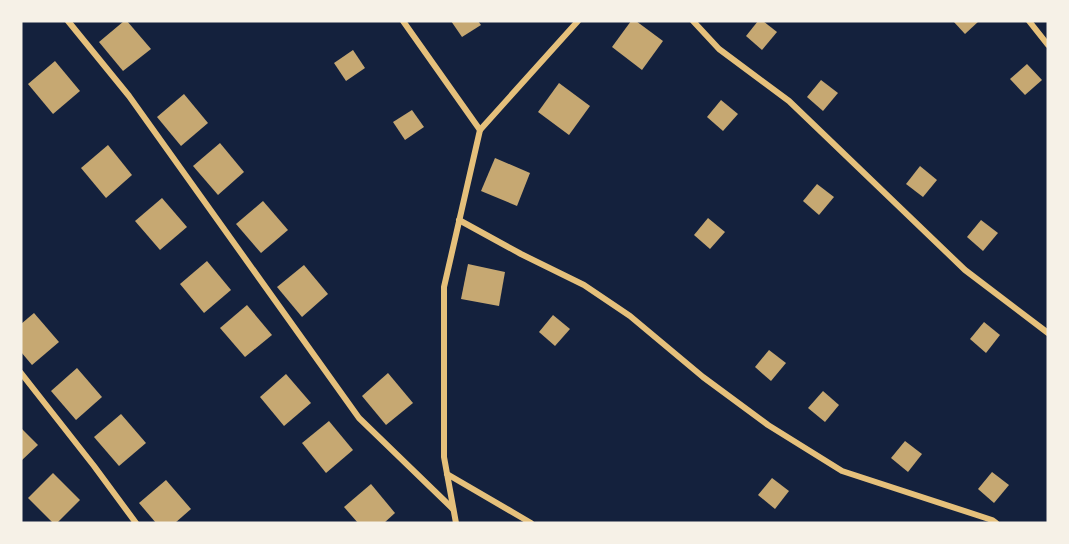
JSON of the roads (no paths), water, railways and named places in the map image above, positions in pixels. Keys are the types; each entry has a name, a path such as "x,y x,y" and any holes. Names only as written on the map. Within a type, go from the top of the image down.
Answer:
{"street":[{"path":"68,21 129,96 359,418 453,508"},
{"path":"403,21 480,130"},
{"path":"456,523 444,457 444,287 480,130 578,21"},
{"path":"693,21 719,49 789,101 965,270 1048,333"},
{"path":"1029,21 1048,45"},
{"path":"459,220 584,285 630,316 703,377 768,425 842,471 981,516 996,523"},
{"path":"21,373 94,465 136,523"},
{"path":"447,474 531,523"}]}
